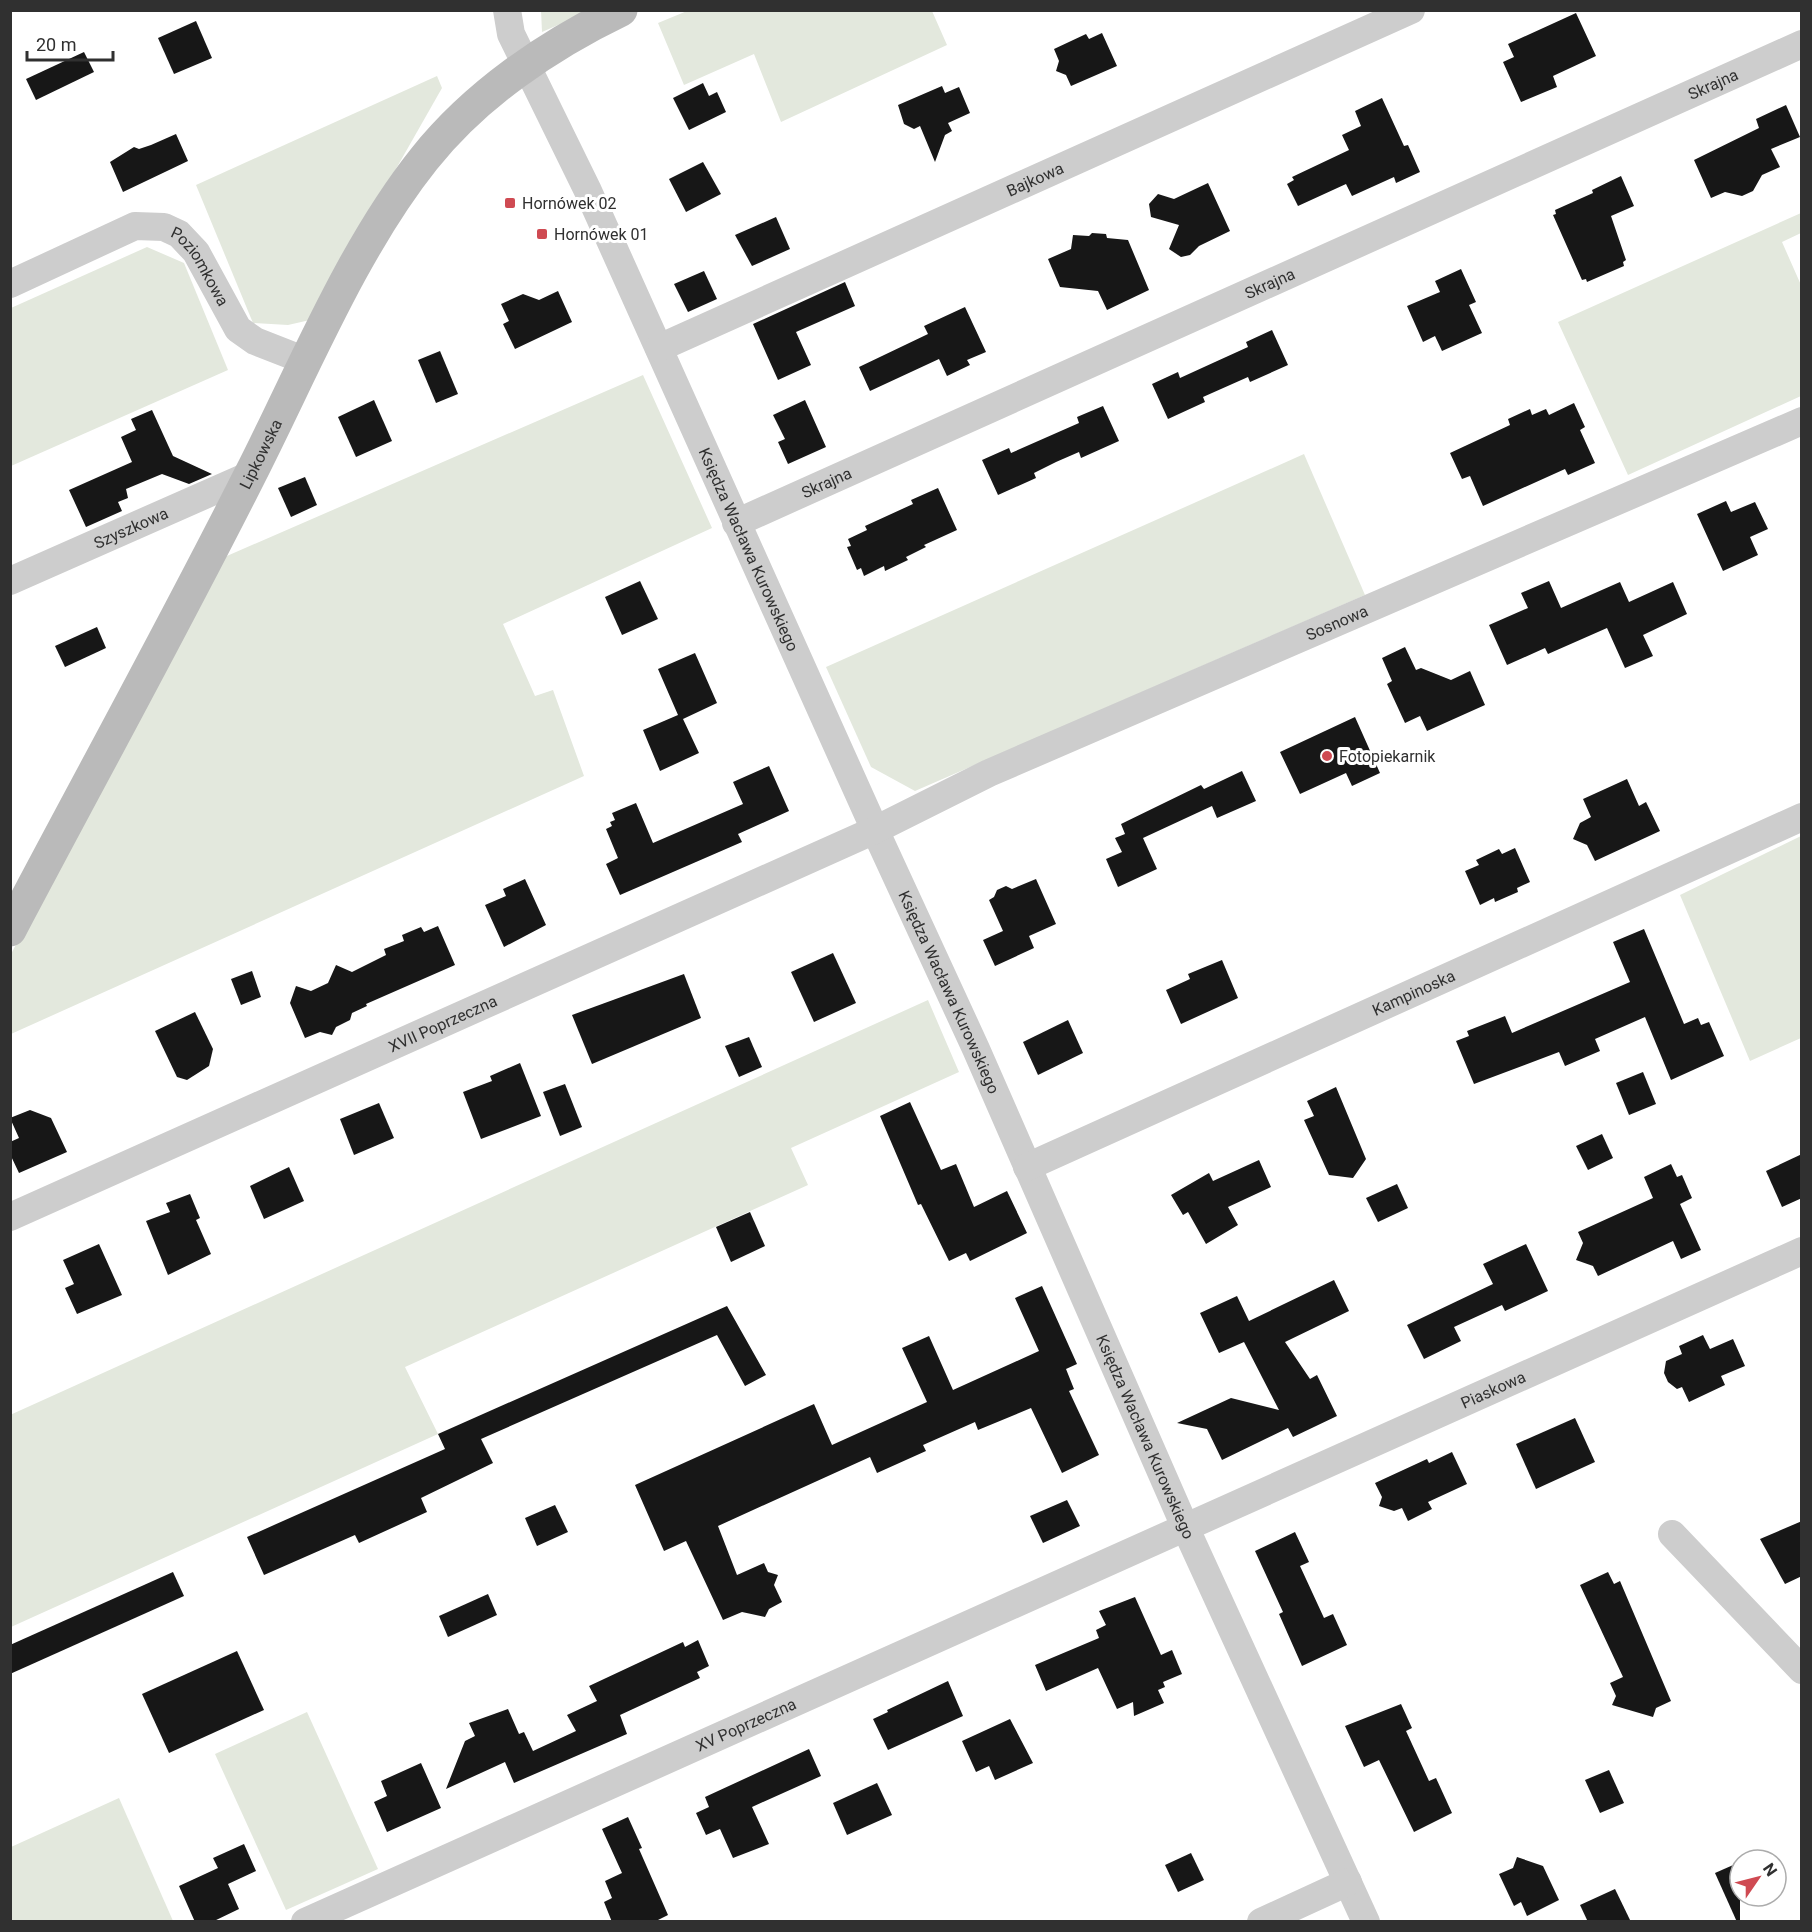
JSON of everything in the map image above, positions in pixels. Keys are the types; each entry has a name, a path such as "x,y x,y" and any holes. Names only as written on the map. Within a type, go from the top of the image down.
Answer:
{"street":[{"path":"507,10 511,34 528,65"},
{"name":"Lipkowska","path":"10,930 250,476 306,361 359,260 393,204 424,159 462,117 494,89 528,65 621,10"},
{"name":"Bajkowa","path":"659,348 1411,10"},
{"name":"Skrajna","path":"736,522 1802,44"},
{"name":"Księdza Wacława Kurowskiego","path":"528,65 659,348 874,830 976,1049 1186,1529 1366,1922"},
{"name":"Poziomkowa","path":"10,284 135,226 164,227 178,234 196,252 238,329 255,341 306,361"},
{"name":"Sosnowa","path":"874,830 989,772 1802,421"},
{"name":"Szyszkowa","path":"10,581 250,476"},
{"name":"Kampinoska","path":"1027,1167 1802,817"},
{"name":"XVII Poprzeczna","path":"10,1217 874,830"},
{"name":"Piaskowa","path":"1186,1529 1802,1251"},
{"name":"XV Poprzeczna","path":"304,1922 1186,1529"},
{"path":"1672,1534 1802,1670"},
{"path":"1261,1922 1348,1882"}],"shaded area":[{"path":"541,10 590,11 542,32"},
{"path":"687,11 932,11 947,45 781,122 754,54 684,85 658,23"},
{"path":"437,76 442,88 310,320 288,325 253,323 196,185"},
{"path":"1801,213 1801,233 1782,242 1801,285 1801,396 1628,475 1558,322"},
{"path":"147,247 184,263 228,370 11,466 11,308"},
{"path":"643,375 712,528 503,624 535,696 553,690 584,776 11,1034 11,954 220,559"},
{"path":"1304,454 1365,595 915,791 871,767 826,667"},
{"path":"1801,836 1801,1038 1750,1061 1680,895"},
{"path":"928,1000 959,1072 791,1148 808,1185 405,1367 438,1434 11,1627 10,1415"},
{"path":"307,1712 378,1869 286,1910 215,1754"},
{"path":"119,1798 173,1921 11,1921 11,1847"}],"building":[{"path":"1576,13 1596,56 1553,76 1557,87 1521,102 1503,62 1514,57 1508,44"},
{"path":"196,21 212,58 174,74 158,38"},
{"path":"1102,33 1117,66 1071,86 1066,75 1056,71 1059,61 1054,49 1086,34 1089,39"},
{"path":"84,52 94,72 36,100 26,79"},
{"path":"703,83 709,96 717,92 726,112 689,130 673,98"},
{"path":"942,86 945,93 959,87 970,113 948,123 952,131 945,135 935,162 920,126 914,129 904,124 898,105"},
{"path":"1382,98 1404,146 1408,145 1420,172 1396,183 1394,177 1352,196 1346,184 1298,206 1287,184 1294,180 1292,177 1349,150 1342,135 1361,126 1355,111"},
{"path":"1786,105 1800,137 1771,149 1780,167 1762,175 1753,191 1742,196 1725,192 1711,198 1694,160 1759,128 1756,119"},
{"path":"176,134 188,161 123,192 110,162 134,147 139,149"},
{"path":"703,162 721,194 686,212 669,179"},
{"path":"1621,176 1634,206 1611,216 1626,260 1623,262 1624,266 1587,282 1586,279 1582,280 1553,215 1556,214 1555,210 1593,193 1592,190"},
{"path":"1208,183 1230,231 1199,246 1190,255 1181,257 1169,249 1179,225 1151,217 1149,204 1158,194 1174,199"},
{"path":"776,217 790,249 752,266 735,235"},
{"path":"1092,233 1106,234 1107,238 1128,240 1149,290 1107,310 1098,291 1060,287 1048,259 1071,249 1073,235 1089,236"},
{"path":"1461,269 1476,302 1469,305 1482,333 1442,351 1435,336 1423,342 1407,306 1440,292 1435,281"},
{"path":"704,271 717,299 688,312 674,284"},
{"path":"845,282 855,306 796,332 811,365 778,380 753,324"},
{"path":"558,291 572,322 515,349 503,324 509,321 501,304 523,294 539,300"},
{"path":"965,307 986,352 967,360 970,365 947,376 939,359 870,391 859,367 928,334 924,326"},
{"path":"1272,330 1288,365 1250,382 1248,377 1203,397 1205,402 1168,419 1152,384 1178,372 1180,378 1248,347 1246,342"},
{"path":"440,351 458,394 436,403 418,360"},
{"path":"374,400 392,441 356,457 338,417"},
{"path":"805,400 826,447 788,464 778,442 785,439 773,415"},
{"path":"1574,403 1585,427 1580,430 1595,463 1568,475 1565,469 1483,506 1470,476 1462,479 1450,453 1510,425 1508,419 1530,409 1532,415 1546,409 1549,415"},
{"path":"1103,406 1119,441 1081,458 1079,452 1056,462 1034,473 1036,478 998,495 982,460 1009,448 1011,453 1079,423 1077,417"},
{"path":"152,410 173,456 212,474 189,484 162,474 126,489 128,498 118,502 122,511 86,527 69,490 132,462 121,437 136,430 131,419"},
{"path":"305,477 317,505 291,517 278,488"},
{"path":"938,488 957,530 924,545 926,547 906,557 908,560 885,571 884,566 864,576 861,568 857,570 847,547 851,546 848,539 867,530 865,526 913,504 911,500"},
{"path":"1726,501 1731,512 1755,502 1768,529 1750,537 1758,555 1723,571 1697,514"},
{"path":"640,581 658,619 622,635 605,597"},
{"path":"1549,581 1561,608 1620,582 1629,602 1673,582 1687,614 1643,635 1653,656 1625,668 1607,628 1548,654 1545,648 1507,665 1489,625 1528,608 1521,593"},
{"path":"97,627 106,648 65,667 55,646"},
{"path":"1405,647 1416,670 1421,668 1451,680 1470,671 1485,705 1427,731 1420,716 1405,723 1387,684 1392,681 1382,658"},
{"path":"695,653 717,703 683,719 699,753 660,771 643,730 678,715 658,669"},
{"path":"1355,717 1380,773 1352,786 1346,773 1300,794 1280,752"},
{"path":"769,766 789,811 738,834 742,842 620,895 606,864 618,858 606,829 612,826 610,822 615,820 612,813 636,803 653,843 743,804 733,782"},
{"path":"1242,771 1256,801 1217,818 1212,806 1143,838 1157,869 1118,887 1106,859 1122,852 1115,838 1125,834 1121,824 1201,785 1204,789"},
{"path":"1627,779 1639,806 1646,802 1660,831 1595,861 1587,845 1573,839 1580,823 1591,817 1583,799"},
{"path":"1515,848 1530,882 1517,888 1518,892 1495,902 1494,898 1480,905 1465,871 1479,865 1476,860 1499,849 1502,854"},
{"path":"525,879 546,925 504,947 485,905 506,896 503,889"},
{"path":"1036,879 1056,924 1029,936 1034,948 995,966 983,940 1003,931 989,900 994,897 997,890 1006,886 1012,889"},
{"path":"438,926 455,965 366,1004 367,1006 352,1013 350,1020 336,1027 332,1035 320,1032 305,1038 290,1003 296,986 311,991 328,983 336,965 352,972 386,955 384,949 404,941 402,935 421,927 424,932"},
{"path":"1644,929 1684,1024 1698,1018 1701,1025 1709,1022 1724,1056 1671,1080 1645,1017 1595,1039 1600,1051 1565,1066 1559,1052 1474,1084 1456,1041 1469,1036 1467,1031 1505,1016 1512,1033 1630,982 1613,942"},
{"path":"833,953 856,1003 814,1022 791,972"},
{"path":"1222,960 1238,998 1181,1024 1166,990 1190,979 1188,974"},
{"path":"252,971 261,997 241,1005 231,979"},
{"path":"684,974 701,1018 592,1064 572,1015"},
{"path":"195,1012 213,1049 209,1066 187,1080 177,1077 155,1031"},
{"path":"1068,1020 1083,1053 1038,1075 1023,1042"},
{"path":"749,1037 762,1067 739,1077 725,1046"},
{"path":"520,1063 541,1116 481,1139 463,1092 492,1081 490,1076"},
{"path":"1643,1072 1656,1104 1629,1115 1616,1083"},
{"path":"565,1084 582,1127 560,1136 543,1092"},
{"path":"1336,1087 1366,1159 1353,1178 1329,1175 1304,1120 1314,1116 1307,1101"},
{"path":"910,1102 941,1170 956,1164 974,1207 1007,1191 1027,1233 970,1261 966,1253 949,1261 921,1204 918,1205 880,1116"},
{"path":"379,1103 394,1138 354,1155 340,1119"},
{"path":"30,1110 51,1118 67,1152 19,1173 10,1154 10,1142 19,1138 10,1118"},
{"path":"1602,1134 1613,1158 1588,1170 1576,1146"},
{"path":"1802,1154 1802,1198 1782,1207 1766,1171"},
{"path":"1259,1160 1271,1187 1228,1207 1238,1225 1206,1244 1188,1212 1183,1215 1171,1195 1209,1173 1213,1181"},
{"path":"1671,1164 1677,1177 1682,1175 1692,1198 1680,1204 1701,1250 1681,1259 1673,1241 1598,1276 1593,1266 1576,1260 1583,1243 1578,1232 1653,1198 1644,1177"},
{"path":"289,1167 304,1201 264,1219 250,1186"},
{"path":"1397,1184 1408,1208 1378,1222 1366,1198"},
{"path":"190,1194 200,1218 196,1220 211,1254 168,1275 146,1221 170,1212 166,1203"},
{"path":"750,1212 765,1246 731,1262 716,1227"},
{"path":"99,1244 122,1295 77,1314 65,1288 74,1284 63,1260"},
{"path":"1526,1244 1548,1291 1505,1311 1502,1305 1454,1327 1461,1341 1424,1359 1407,1325 1493,1284 1483,1264"},
{"path":"1334,1280 1349,1311 1285,1342 1310,1379 1317,1375 1337,1416 1293,1437 1288,1428 1222,1460 1207,1429 1177,1423 1231,1398 1279,1410 1244,1342 1219,1353 1200,1313 1237,1296 1249,1321"},
{"path":"1042,1286 1077,1364 1066,1369 1074,1389 1069,1391 1099,1455 1062,1473 1031,1408 978,1430 975,1422 923,1445 926,1451 877,1473 870,1457 718,1526 737,1575 764,1563 768,1572 778,1575 774,1585 782,1602 769,1609 765,1617 742,1612 723,1620 686,1541 664,1551 635,1485 814,1404 832,1445 927,1402 902,1348 929,1336 953,1390 1039,1351 1015,1298"},
{"path":"727,1306 766,1375 745,1386 717,1335 481,1439 493,1463 421,1498 427,1512 359,1543 355,1535 264,1575 247,1537 445,1449 438,1434"},
{"path":"1703,1335 1710,1349 1733,1339 1745,1366 1721,1376 1725,1385 1689,1402 1682,1387 1677,1389 1668,1382 1664,1373 1666,1361 1682,1354 1679,1346"},
{"path":"1575,1418 1595,1462 1536,1489 1516,1444"},
{"path":"1452,1452 1467,1484 1428,1502 1432,1509 1408,1521 1402,1508 1394,1511 1379,1506 1382,1497 1375,1483 1427,1459 1429,1463"},
{"path":"1067,1500 1080,1526 1043,1543 1030,1516"},
{"path":"555,1505 568,1532 537,1546 525,1518"},
{"path":"1802,1521 1802,1576 1785,1584 1760,1539"},
{"path":"1295,1532 1309,1562 1300,1566 1324,1618 1333,1614 1347,1645 1302,1666 1279,1614 1283,1612 1255,1551"},
{"path":"173,1572 184,1596 10,1674 10,1645"},
{"path":"1608,1572 1614,1584 1620,1581 1671,1701 1656,1708 1653,1717 1612,1705 1616,1696 1610,1683 1623,1677 1580,1585"},
{"path":"488,1594 497,1615 448,1637 439,1616"},
{"path":"1135,1597 1161,1655 1172,1650 1182,1674 1163,1682 1165,1687 1158,1690 1164,1703 1134,1716 1133,1702 1117,1709 1098,1668 1046,1691 1035,1665 1099,1638 1096,1630 1106,1625 1099,1611"},
{"path":"698,1640 709,1666 697,1672 700,1678 620,1715 627,1734 514,1783 505,1762 446,1789 465,1741 475,1736 469,1723 508,1709 519,1734 524,1732 533,1751 576,1731 567,1715 597,1701 589,1686 683,1642 685,1647"},
{"path":"237,1651 264,1710 169,1753 142,1694"},
{"path":"948,1681 963,1716 888,1750 873,1719"},
{"path":"1401,1704 1412,1728 1406,1731 1429,1781 1436,1778 1452,1813 1414,1832 1379,1760 1364,1767 1345,1726"},
{"path":"1010,1719 1033,1763 995,1780 989,1766 976,1772 962,1741"},
{"path":"809,1749 821,1776 752,1807 769,1844 733,1858 720,1829 706,1835 696,1813 709,1807 705,1797"},
{"path":"421,1763 441,1808 387,1832 374,1802 387,1796 381,1781"},
{"path":"1609,1770 1624,1803 1600,1813 1585,1780"},
{"path":"877,1783 892,1815 847,1835 833,1803"},
{"path":"628,1817 642,1848 639,1849 668,1915 654,1922 612,1922 604,1902 612,1898 605,1881 622,1873 602,1829"},
{"path":"244,1844 256,1871 228,1884 239,1909 212,1922 195,1922 179,1886 218,1868 213,1858"},
{"path":"1191,1853 1204,1880 1178,1892 1165,1865"},
{"path":"1517,1857 1543,1866 1559,1900 1527,1916 1521,1902 1514,1906 1499,1874 1513,1868"},
{"path":"1728,1867 1728,1902 1715,1873"},
{"path":"1615,1889 1631,1922 1588,1922 1580,1905"},
{"path":"1731,1908 1740,1908 1740,1922 1737,1922"}],"place":[{"name":"Hornówek 02","path":"510,203"},
{"name":"Hornówek 01","path":"542,234"},
{"name":"Fotopiekarnik","path":"1327,756"}]}
